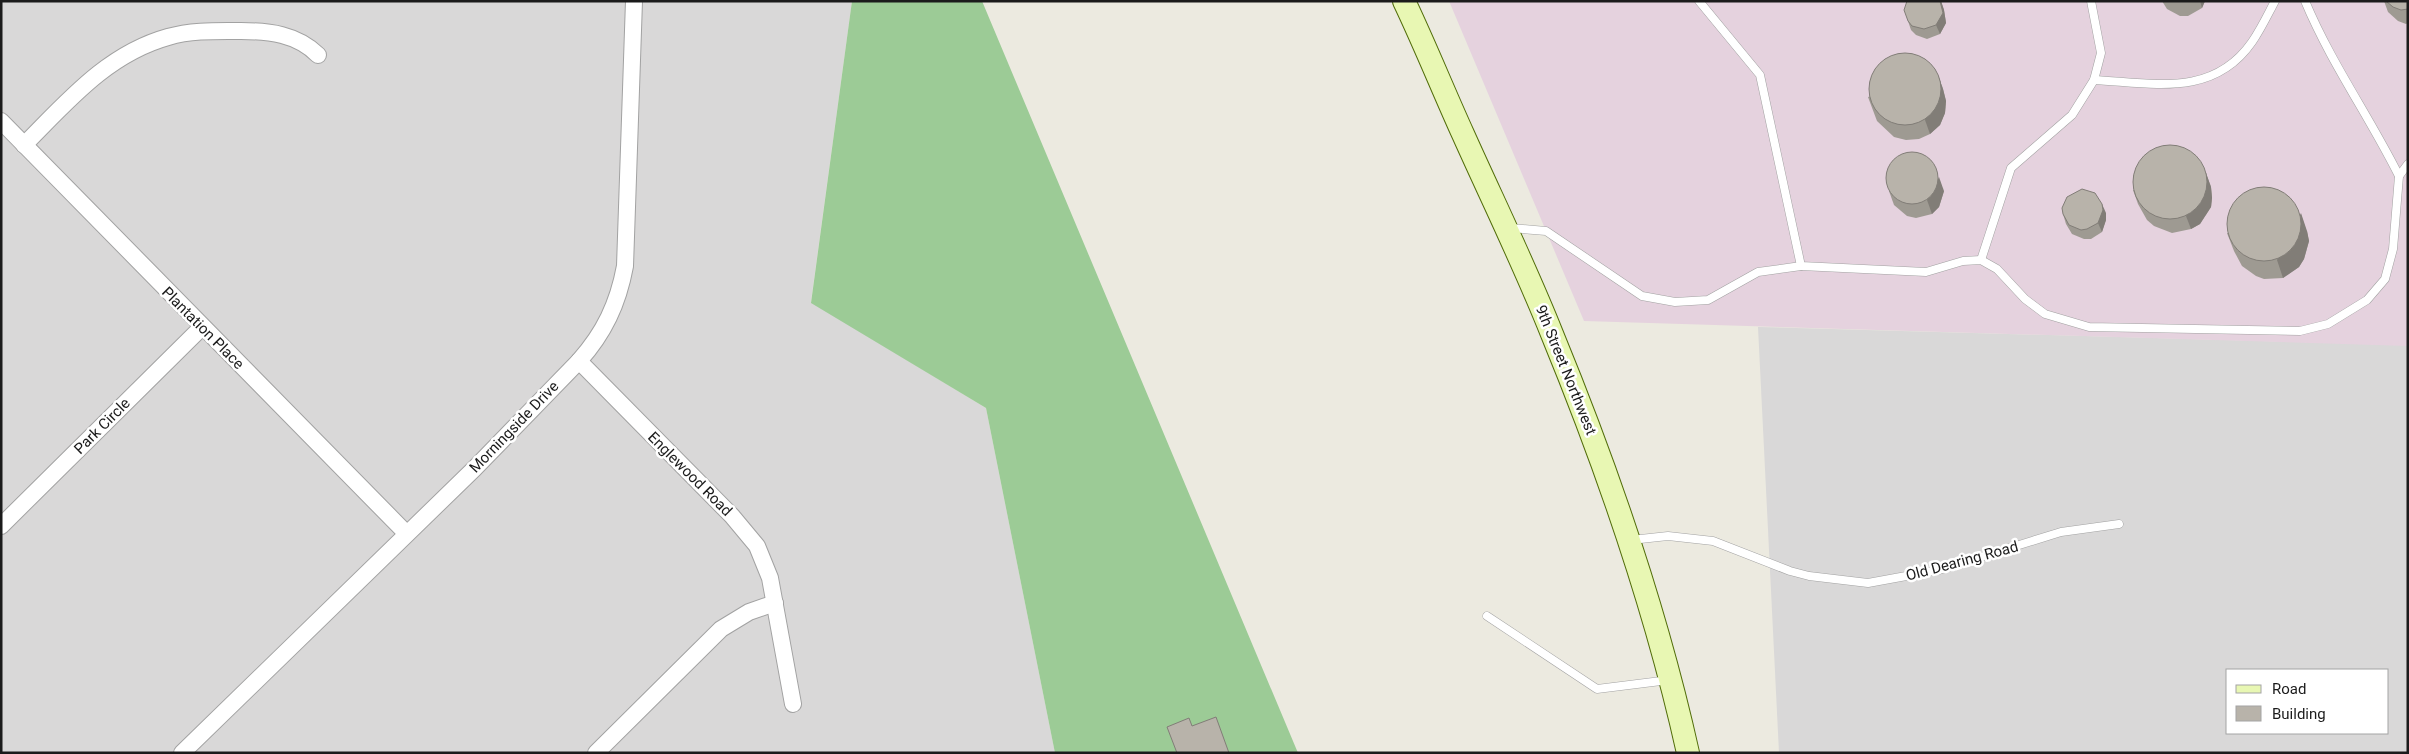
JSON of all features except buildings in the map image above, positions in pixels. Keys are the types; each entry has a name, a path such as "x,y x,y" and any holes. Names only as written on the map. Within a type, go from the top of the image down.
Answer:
{"street":[{"name":"Morningside Drive","path":"182,753 406,533 475,468 579,362 595,343 611,315 621,289 625,266 634,1"},
{"name":"9th Street Northwest","path":"1404,1 1552,333 1602,459 1629,540 1671,680 1688,753"},
{"path":"24,145 88,81 108,65 138,48 169,36 205,31 278,33 302,42 318,55"},
{"name":"Plantation Place","path":"1,122 406,533"},
{"name":"Park Circle","path":"1,526 202,327"},
{"name":"Englewood Road","path":"579,362 748,534 764,561 775,603 793,704"},
{"path":"596,753 721,629 749,612 775,603"}],"lane":[{"path":"1699,1 1760,75 1801,266"},
{"path":"1982,260 2011,168 2072,115 2094,80 2101,53 2091,1"},
{"path":"2094,80 2183,85 2214,76 2232,64 2252,42 2275,1"},
{"path":"1506,228 1546,231 1642,296 1675,302 1708,300 1758,272 1801,266 1926,272 1963,261 1982,260 1997,268 2025,299 2045,314 2089,328 2300,331 2328,324 2367,300 2385,279 2393,249 2399,176 2379,135 2342,77 2321,38 2306,1"},
{"path":"2399,176 2408,164"},
{"name":"Old Dearing Road","path":"1629,540 1668,536 1713,541 1799,574 1868,583 1939,570 2061,532 2119,524"},
{"path":"1487,616 1597,689 1671,680"}],"shaded area":[{"path":"1,1 852,1 811,302 986,408 1055,753 1,753"},
{"path":"1449,1 2408,1 2408,346 1584,321"},
{"path":"1758,327 2408,345 2408,753 1779,753"}],"green space":[{"path":"852,1 982,1 1298,753 1055,753 986,408 811,303"}]}
